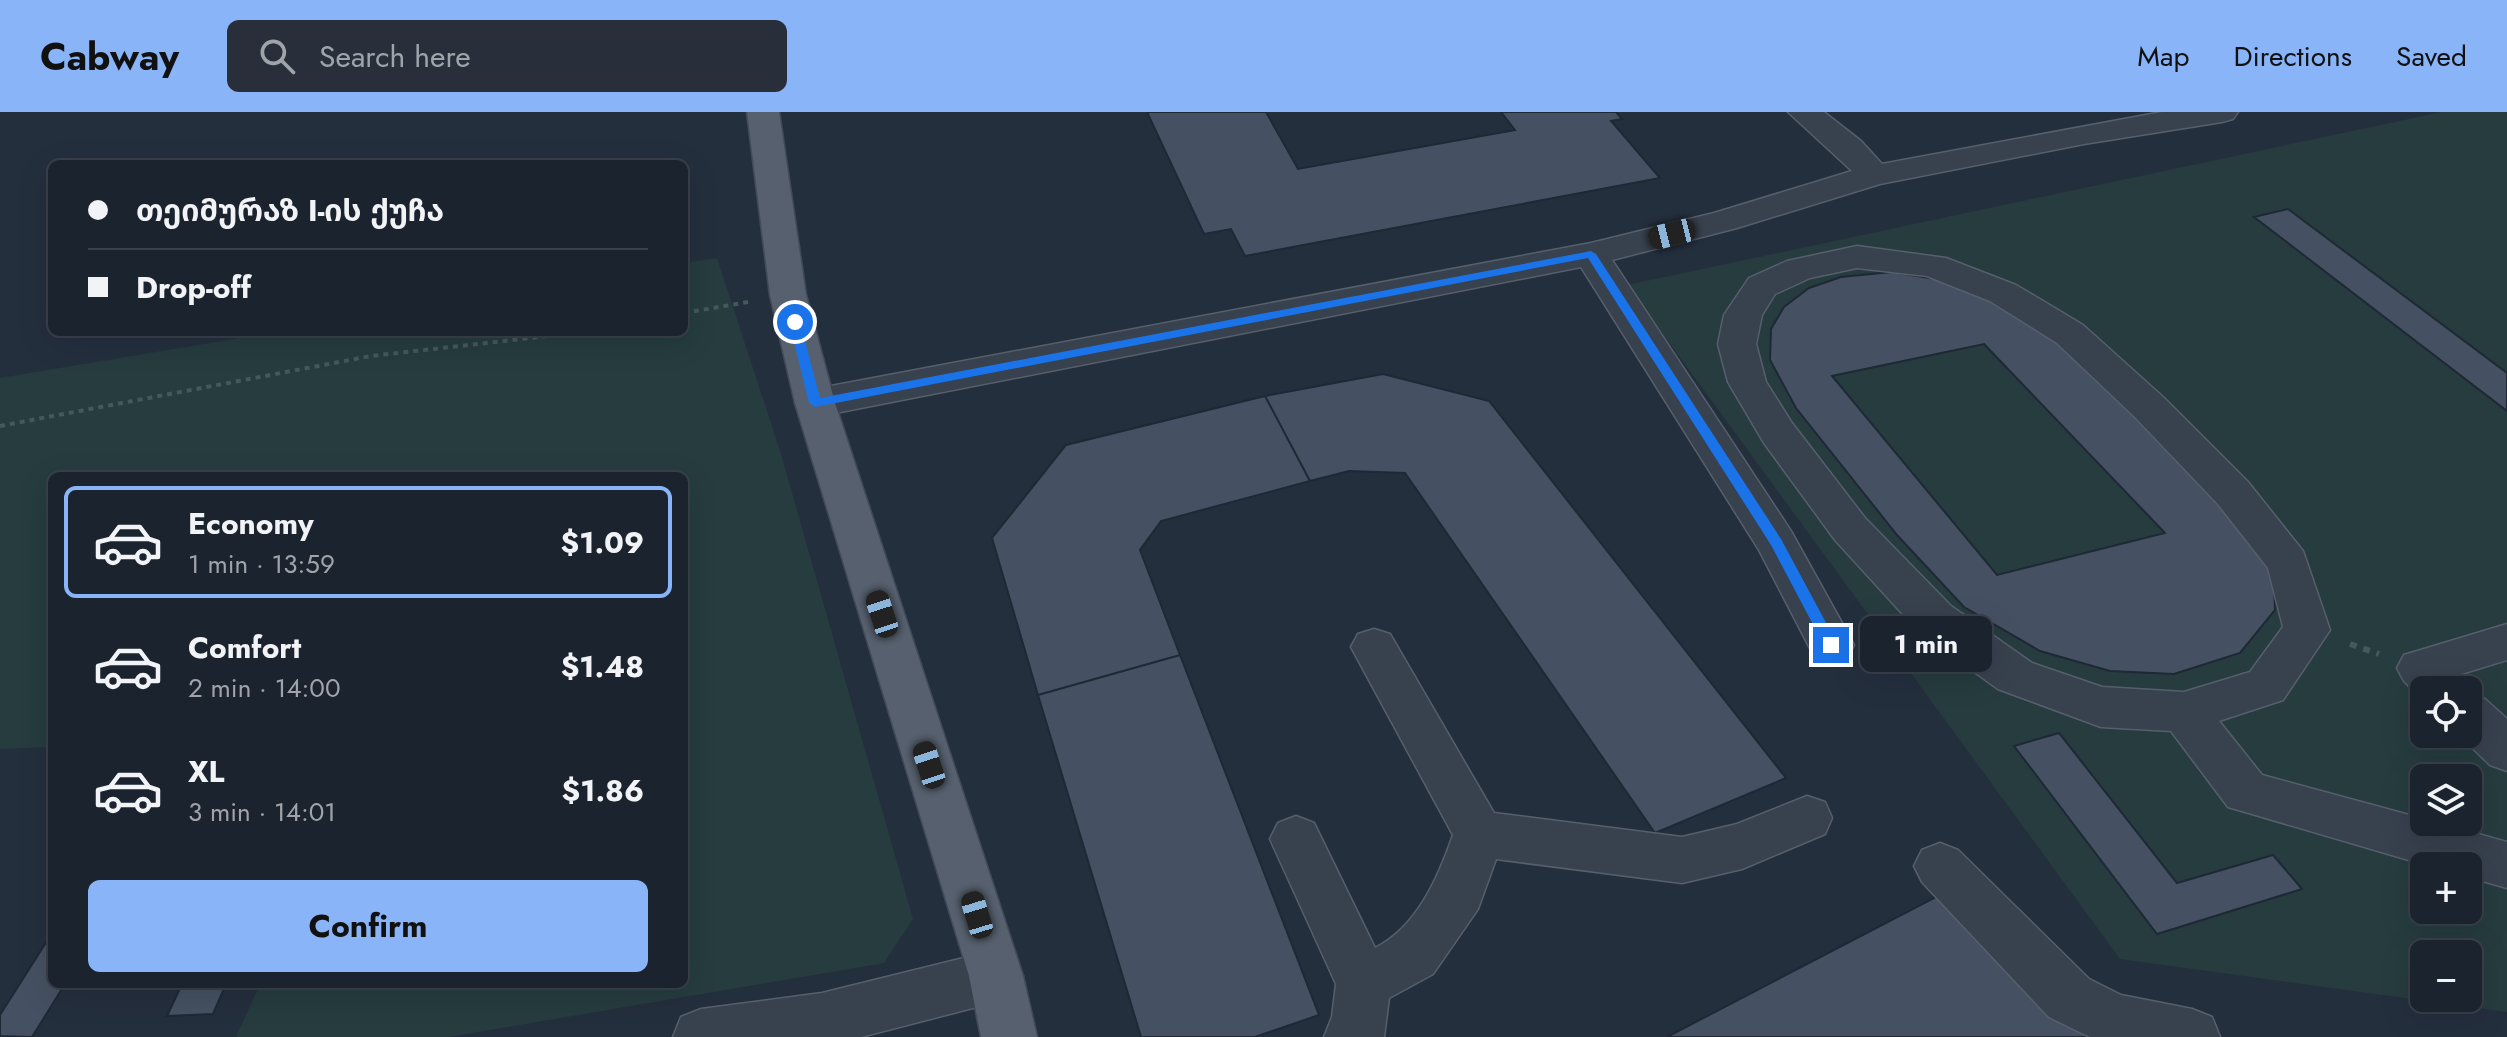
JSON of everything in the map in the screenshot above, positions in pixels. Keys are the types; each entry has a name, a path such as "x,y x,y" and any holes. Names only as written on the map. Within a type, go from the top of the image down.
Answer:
{"main road":[{"path":"763,112 788,295 815,403 996,976 1009,1037"}],"street":[{"path":"1804,112 1849,148 1874,175"},
{"path":"2059,112 2084,134"},
{"path":"815,403 1591,254 1725,221 1874,175 2084,134 2222,112"},
{"path":"1591,254 1776,542 1831,645"},
{"path":"1857,257 1933,266 2003,293 2070,334 2149,407 2233,493 2288,563 2307,630 2266,686 2184,712 2101,707 2015,676 1935,619 1850,529 1778,433 1747,382 1737,344 1743,315 1762,286 1800,269 1857,257"},
{"path":"2438,676 2507,642"},
{"path":"1363,983 1414,956 1459,892 1479,834 1374,647"},
{"path":"2184,712 2246,792 2507,865"},
{"path":"2482,726 2507,750"},
{"path":"1479,834 1682,860 1742,846 1807,818"},
{"path":"1296,839 1363,983 1359,1029 1352,1037"},
{"path":"1940,866 2069,998 2116,1021 2192,1037"},
{"path":"701,1037 822,1020 996,976"}],"path":[{"path":"688,312 788,295"},
{"path":"0,426 371,356 548,336"},
{"path":"2307,630 2424,676"}],"green space":[{"path":"2442,112 2507,112 2507,1012 2482,1009 2482,940 2410,940 2410,999 2120,959 1627,285"},
{"path":"717,258 781,454 913,919 884,963 449,1037 236,1037 258,988 688,988 688,472 48,472 48,747 0,749 0,378 252,336 688,336 688,262"}],"building":[{"path":"1147,112 1266,112 1298,169 1515,130 1501,112 1616,112 1622,119 1611,121 1660,178 1245,256 1231,229 1204,234"},
{"path":"2288,209 2507,373 2507,411 2254,217"},
{"path":"1892,272 1954,282 2016,306 2073,350 2273,559 2275,610 2240,653 2174,674 2110,671 2040,651 1964,607 1897,535 1796,408 1770,360 1771,329 1784,307 1809,288 1841,277","holes":["1984,344 2165,533 1997,575 1832,376"]},
{"path":"1383,374 1489,401 1786,778 1655,833 1405,473 1349,471 1310,481 1265,396"},
{"path":"1265,396 1310,481 1161,521 1140,550 1180,655 1038,695 992,538 1066,445"},
{"path":"1180,655 1319,1015 1255,1037 1141,1037 1038,695"},
{"path":"2059,733 2177,883 2273,855 2302,889 2157,934 2014,746"},
{"path":"1955,887 2087,1037 1667,1037"},
{"path":"48,939 48,988 63,988 32,1037 0,1036 0,1015"},
{"path":"180,988 224,988 213,1014 167,1016"}],"route":[{"path":"795,322 815,403 1591,254 1776,542 1831,645"}]}
